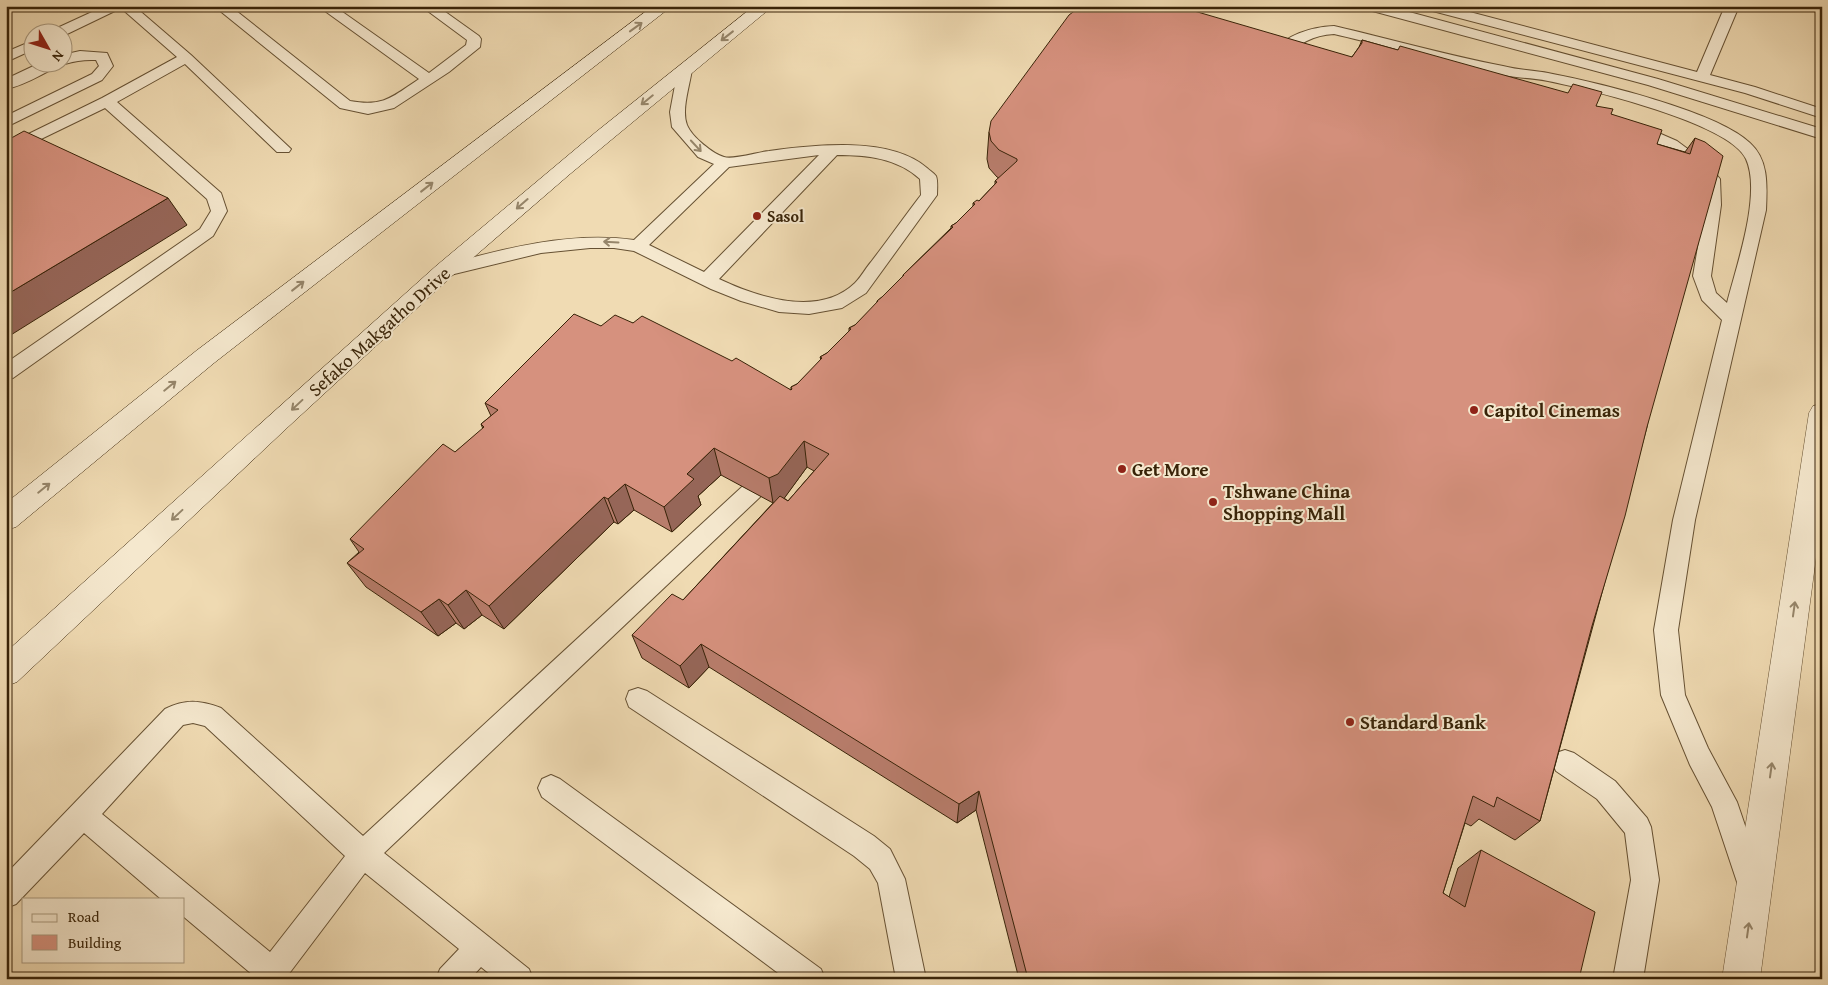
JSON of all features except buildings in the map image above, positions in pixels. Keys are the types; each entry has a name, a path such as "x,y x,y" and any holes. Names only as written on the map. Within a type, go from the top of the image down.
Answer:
{"main road":[{"path":"6,519 205,357 664,6"},
{"name":"Sefako Makgatho Drive","path":"6,672 446,270 685,69 765,6"},
{"path":"1742,979 1822,413"}],"lane":[{"path":"72,26 116,6"},
{"path":"126,6 186,58 282,149"},
{"path":"222,6 346,105 368,109 389,105 473,47 474,39 428,6"},
{"path":"325,6 428,79"},
{"path":"1370,6 1637,77 1766,115 1822,134"},
{"path":"1430,6 1750,90 1822,114"},
{"path":"1702,77 1732,6"},
{"path":"1278,54 1301,36 1319,30 1334,30 1506,71 1552,78 1656,108 1712,127 1734,137 1745,146 1758,163 1758,210 1684,520 1666,630 1673,695 1699,756 1724,802 1754,893"},
{"path":"6,58 22,50"},
{"path":"6,122 97,77 106,66 102,56 80,55 72,57"},
{"path":"6,151 107,101 186,58"},
{"path":"446,270 570,244 605,242 638,246 742,297 782,307 813,307 837,303 860,289 930,195 928,177 912,165 879,154 833,150 782,153 724,163 704,154 680,127 678,112 685,69"},
{"path":"1506,71 1539,92"},
{"path":"6,85 33,72"},
{"path":"6,373 207,232 219,211 215,197 107,101"},
{"path":"1615,122 1644,130 1671,144 1702,166 1712,178 1713,206 1702,276 1708,296 1731,318"},
{"path":"707,280 833,150"},
{"path":"638,246 724,163"},
{"path":"185,900 269,975 363,854 752,491"},
{"path":"638,699 864,846 880,859 891,879 912,979"},
{"path":"6,894 174,717 184,711 196,712 212,716 363,854 519,979"},
{"path":"1565,762 1606,790 1638,827 1645,880 1628,979"},
{"path":"551,788 811,979"},
{"path":"83,815 183,898"},
{"path":"450,979 481,947"}],"place":[{"name":"Sasol","path":"757,216"},
{"name":"Capitol Cinemas","path":"1474,410"},
{"name":"Get More","path":"1122,469"},
{"name":"Tshwane China Shopping Mall","path":"1213,502"},
{"name":"Standard Bank","path":"1350,722"}]}
